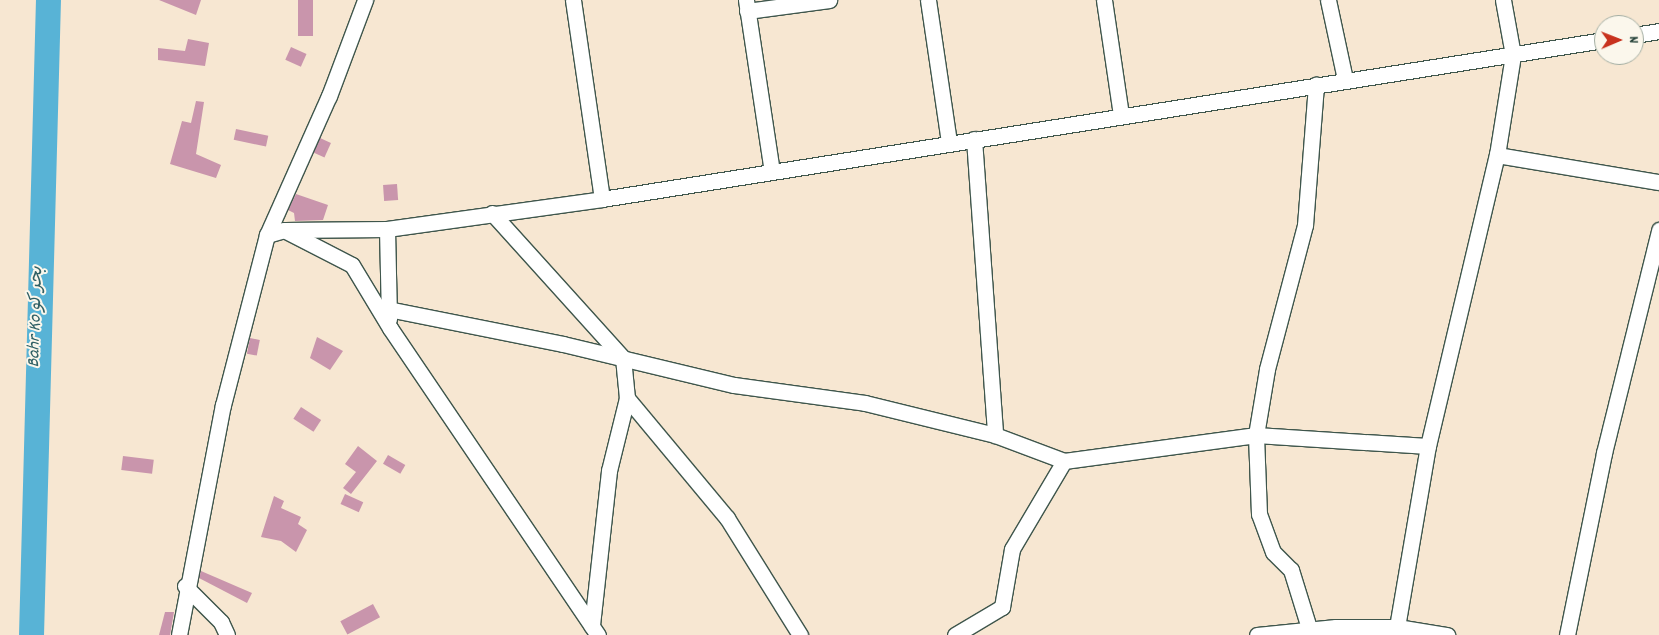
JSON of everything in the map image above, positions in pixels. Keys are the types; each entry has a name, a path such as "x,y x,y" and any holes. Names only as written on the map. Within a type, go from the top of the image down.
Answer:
{"street":[{"path":"179,635 186,586 223,405 266,234 329,96 365,0"},
{"path":"573,0 602,199"},
{"path":"772,171 747,6 830,0"},
{"path":"928,0 949,143"},
{"path":"1104,0 1121,115"},
{"path":"1328,0 1345,79"},
{"path":"1397,627 1428,446 1497,155 1513,55 1503,0"},
{"path":"1644,33 1659,30"},
{"path":"266,234 284,230 387,229 602,199 1345,79 1594,42"},
{"path":"1309,628 1291,570 1273,552 1259,514 1256,435 1267,369 1305,225 1316,84"},
{"path":"974,139 994,435"},
{"path":"1497,155 1659,182"},
{"path":"492,213 623,358 627,398 609,471 595,630"},
{"path":"387,229 390,328"},
{"path":"284,230 352,265 390,328 595,630"},
{"path":"1567,635 1604,453 1659,230"},
{"path":"388,309 623,358 734,385 865,403 994,435 1064,461 1256,435 1428,446"},
{"path":"627,398 727,518 800,635"},
{"path":"955,635 1002,607 1012,549 1064,461"},
{"path":"186,586 221,622 227,635"},
{"path":"1257,635 1309,628 1397,627 1447,635"}],"building":[{"path":"159,0 201,0 196,15"},
{"path":"298,0 313,0 313,36 298,36"},
{"path":"188,39 209,43 205,66 158,60 158,48 185,51"},
{"path":"291,47 307,54 301,67 285,60"},
{"path":"196,101 204,102 196,154 221,165 216,178 170,164 182,121 191,123"},
{"path":"236,129 268,136 266,147 234,140"},
{"path":"320,138 331,143 324,157 313,153"},
{"path":"397,184 398,200 384,201 383,185"},
{"path":"296,194 328,205 323,220 295,221 294,213 288,210"},
{"path":"317,337 343,351 330,370 310,358"},
{"path":"250,338 260,340 257,356 247,354"},
{"path":"301,407 321,420 314,432 293,419"},
{"path":"358,446 377,461 351,494 343,488 356,472 345,464"},
{"path":"388,455 405,465 400,474 383,464"},
{"path":"123,456 154,460 152,474 121,470"},
{"path":"345,494 363,502 359,512 341,504"},
{"path":"274,496 284,501 281,508 301,517 298,524 307,530 296,552 281,541 261,537"},
{"path":"201,571 252,593 247,603 199,578"},
{"path":"373,604 380,617 347,635 340,621"},
{"path":"165,612 174,612 170,635 159,635"}],"waterway":[{"name":"Bahr Ko بحر كو","path":"31,635 48,0"}]}
